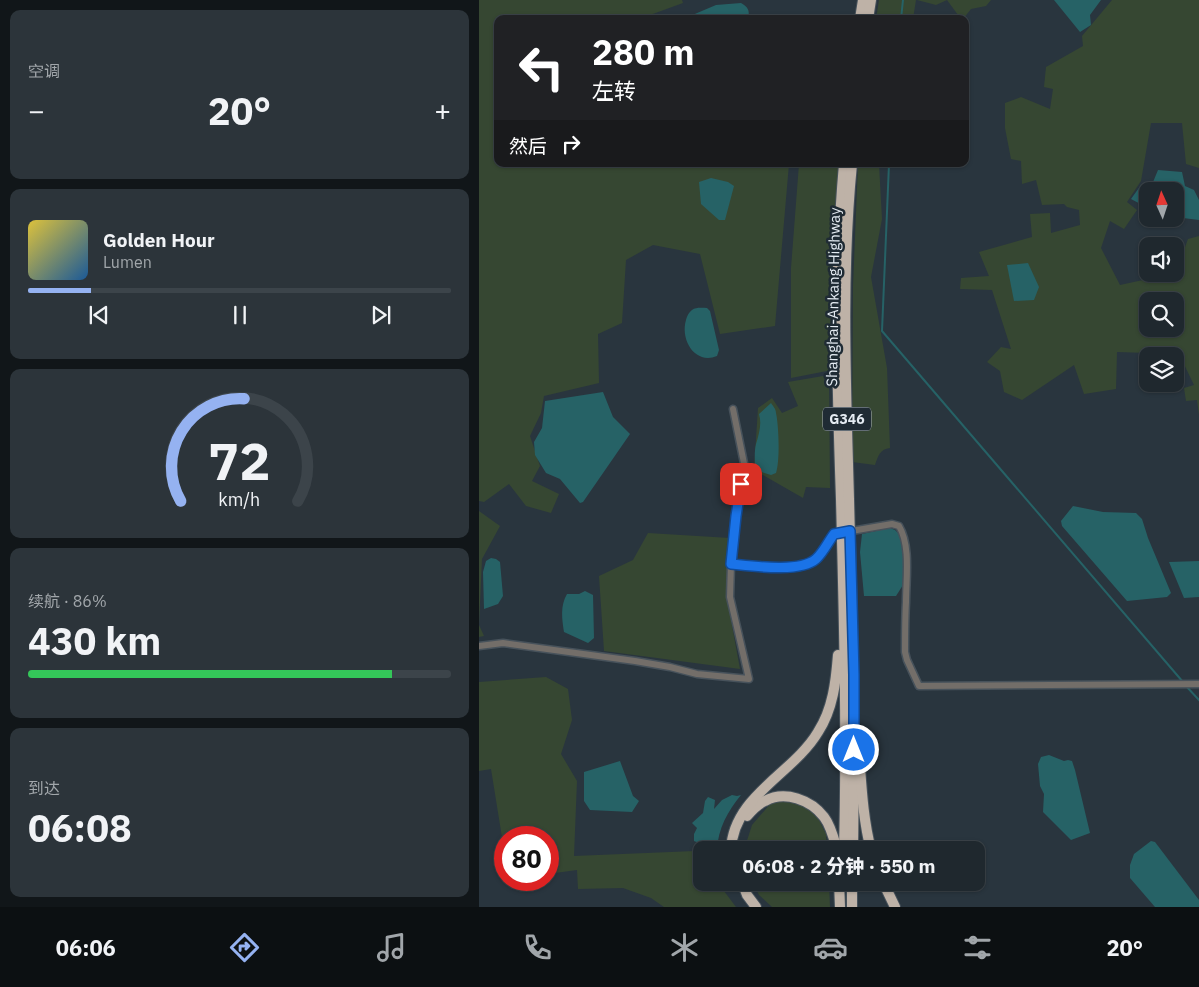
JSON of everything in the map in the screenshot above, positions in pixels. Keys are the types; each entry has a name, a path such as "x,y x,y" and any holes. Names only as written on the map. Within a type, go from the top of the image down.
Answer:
{"highway":[{"path":"861,15 863,0"},
{"path":"869,15 871,0"},
{"name":"Shanghai-Ankang Highway","path":"844,167 839,242 837,372 854,675 853,841"},
{"name":"Shanghai-Ankang Highway","path":"842,559 846,532 845,308 852,167"},
{"path":"733,841 740,817 749,804 801,755 819,732 830,708 838,657 842,559"},
{"name":"G346","path":"842,559 846,783 844,841"},
{"path":"854,675 862,796 869,841"},
{"path":"737,841 740,830 753,808 765,800 786,796 802,799 814,807 825,818 835,841"},
{"path":"739,891 749,907"},
{"path":"745,891 756,907"},
{"path":"840,891 841,907"},
{"path":"841,907 842,891"},
{"path":"852,891 852,907"},
{"path":"887,891 895,907"}],"street":[{"path":"479,646 503,643 635,661 697,674 749,679 730,597 731,564 741,484 748,483 733,409"},
{"path":"731,564 785,567 807,564 818,557 834,534 892,524 899,526 903,532 908,564 905,652 919,686 1199,684"}],"shaded area":[{"path":"479,0 682,0 683,3 650,15 494,15 494,167 789,167 775,326 720,334 700,254 653,245 626,260 622,323 598,334 599,383 544,396 541,413 530,436 540,466 532,481 559,494 551,513 526,506 509,484 484,502 479,501"},
{"path":"879,0 916,0 914,15 877,15"},
{"path":"917,0 947,0 936,5"},
{"path":"947,0 991,0 986,6 971,9 966,15 958,15"},
{"path":"1054,0 1101,0 1090,15 1091,25 1080,32"},
{"path":"1112,0 1199,0 1199,168 1186,164 1182,123 1151,123 1141,181 1127,202 1137,210 1124,229 1110,221 1101,248 1120,285 1139,281 1184,282 1184,250 1188,239 1199,236 1199,415 1197,400 1186,401 1184,388 1194,385 1184,364 1184,347 1139,347 1139,353 1117,352 1116,389 1084,394 1074,365 1022,400 1004,392 1000,371 987,362 1001,347 1011,349 992,290 960,289 961,278 989,276 979,252 1032,237 1030,214 1050,213 1051,233 1080,225 1079,210 1067,207 1064,204 1042,205 1036,180 1022,184 1021,161 1011,159 1005,128 1005,103 1021,97 1050,109 1053,89 1044,87 1046,67 1083,46 1082,36"},
{"path":"741,3 748,9 749,15 692,15 716,5"},
{"path":"799,167 839,167 832,370 791,378 791,268"},
{"path":"858,167 879,167 882,219 871,277 887,368 890,448 882,451 875,465 852,462 853,286"},
{"path":"1158,170 1182,172 1185,186 1194,190 1199,200 1199,220 1184,218 1184,182 1153,182"},
{"path":"711,178 728,182 734,186 725,220 719,220 701,204 699,182"},
{"path":"1139,188 1139,203 1131,199"},
{"path":"1028,263 1039,287 1034,300 1014,301 1007,265"},
{"path":"697,308 707,308 710,311 719,350 717,356 709,358 696,354 687,343 685,335 687,318 691,311"},
{"path":"829,375 830,488 806,487 803,498 754,470 758,408 772,398 782,413 798,406 788,382"},
{"path":"603,392 613,417 630,434 583,502 580,503 560,479 546,473 535,455 534,442 542,428 545,401"},
{"path":"771,403 776,412 779,444 776,473 771,475 755,470 755,447 760,425 759,414"},
{"path":"1073,506 1103,512 1136,513 1142,519 1171,593 1167,597 1127,601 1062,526 1061,521"},
{"path":"479,511 500,526 482,559 479,625"},
{"path":"890,528 900,535 905,563 903,585 896,596 864,596 860,552 862,534"},
{"path":"648,533 730,538 726,593 740,669 604,651 599,576 633,560"},
{"path":"491,558 500,562 503,596 498,604 484,609 483,572 486,561"},
{"path":"1199,561 1199,597 1184,598 1169,562"},
{"path":"585,591 593,595 594,638 588,643 564,632 562,617 563,603 567,594 579,594"},
{"path":"479,625 484,636 479,637"},
{"path":"546,677 568,689 572,720 561,754 577,781 574,856 693,851 693,891 724,891 736,907 664,907 651,898 623,888 578,889 577,870 559,872 559,826 500,826 491,769 479,771 479,682"},
{"path":"1049,755 1064,761 1072,761 1090,833 1071,840 1043,812 1044,794 1040,786 1038,764 1041,757"},
{"path":"620,761 633,796 639,801 632,812 590,810 584,801 584,772"},
{"path":"732,795 741,795 724,820 718,841 694,841 694,834 697,828 692,823 703,813 705,801 708,797 715,800 714,809 722,800"},
{"path":"793,802 808,808 819,820 826,834 826,841 747,841 752,825 771,803"},
{"path":"1151,841 1155,842 1199,900 1199,907 1155,907 1130,878 1130,865 1134,854"},
{"path":"757,891 829,891 830,907 772,907"}],"waterway":[{"path":"901,15 903,0"},
{"path":"889,167 882,331 1183,682"},
{"path":"1186,686 1200,701"}],"route":[{"path":"741,484 731,564 785,567 807,564 818,557 834,534 850,531 854,750"}]}
